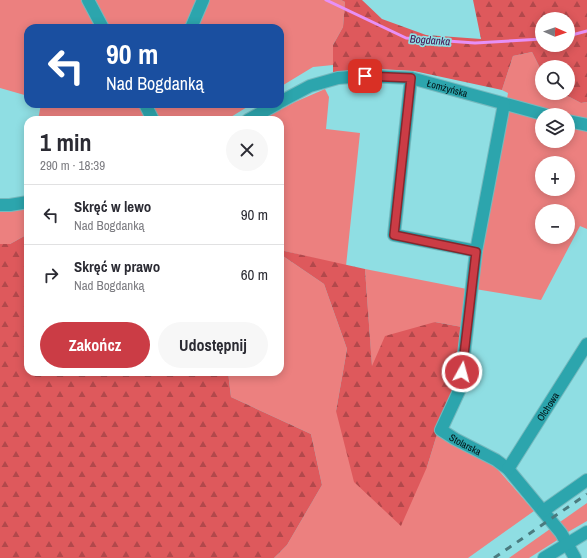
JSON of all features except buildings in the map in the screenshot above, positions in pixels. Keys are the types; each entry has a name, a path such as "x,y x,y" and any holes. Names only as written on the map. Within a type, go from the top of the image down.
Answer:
{"street":[{"path":"88,0 101,24"},
{"path":"193,24 203,0"},
{"name":"Łomżyńska","path":"284,100 310,86 338,78 365,76 411,78 535,112"},
{"path":"411,78 394,235 476,252"},
{"name":"Stolarska","path":"504,104 476,252 460,388 441,430 496,460 508,469 568,544 575,558"},
{"path":"255,116 270,108"},
{"path":"575,122 587,125"},
{"path":"0,205 24,203"},
{"name":"Olchowa","path":"508,469 587,344"},
{"path":"543,511 587,480"},
{"path":"544,558 587,532"}],"shaded area":[{"path":"0,0 341,0 345,2 343,27 333,45 333,65 313,67 284,85 284,24 24,24 24,95 0,88"},
{"path":"532,52 536,60 535,100 575,100 581,103 587,102 587,229 580,226 575,235 575,204 535,204 535,244 571,244 541,300 475,289 508,93 502,90 513,56"},
{"path":"325,89 329,97 326,129 360,133 346,266 284,251 284,116 269,116 295,102"},
{"path":"40,108 246,108 232,116 39,116"},
{"path":"24,208 24,236 10,244 0,244 0,210"},
{"path":"284,257 324,284 347,349 336,411 427,467 438,431 451,444 494,465 534,511 468,558 274,558 287,545 322,485 311,434 231,397 228,376 284,376"},
{"path":"365,269 467,289 462,327 435,322 372,367"},
{"path":"587,503 587,521 568,532 560,522"},
{"path":"550,529 559,539 529,558 509,558"}],"green space":[{"path":"341,0 362,0 382,19 426,35 481,39 473,0 587,0 587,102 581,103 575,100 575,60 536,60 532,52 513,56 502,90 414,71 362,68 333,73 333,45 343,27 345,2"},
{"path":"24,236 24,376 228,376 231,397 311,434 322,485 287,545 274,558 0,558 0,244 10,244"},
{"path":"284,251 365,269 372,366 385,336 435,322 462,327 454,395 438,422 438,431 427,467 401,526 354,482 336,411 347,349 324,284 284,257"}],"waterway":[{"name":"Bogdanka","path":"326,0 406,38 475,43 535,39"},
{"name":"Bogdanka","path":"575,34 587,31"}],"railway":[{"path":"494,558 587,494"}],"route":[{"path":"365,76 411,78 394,235 476,252 462,372"}]}
